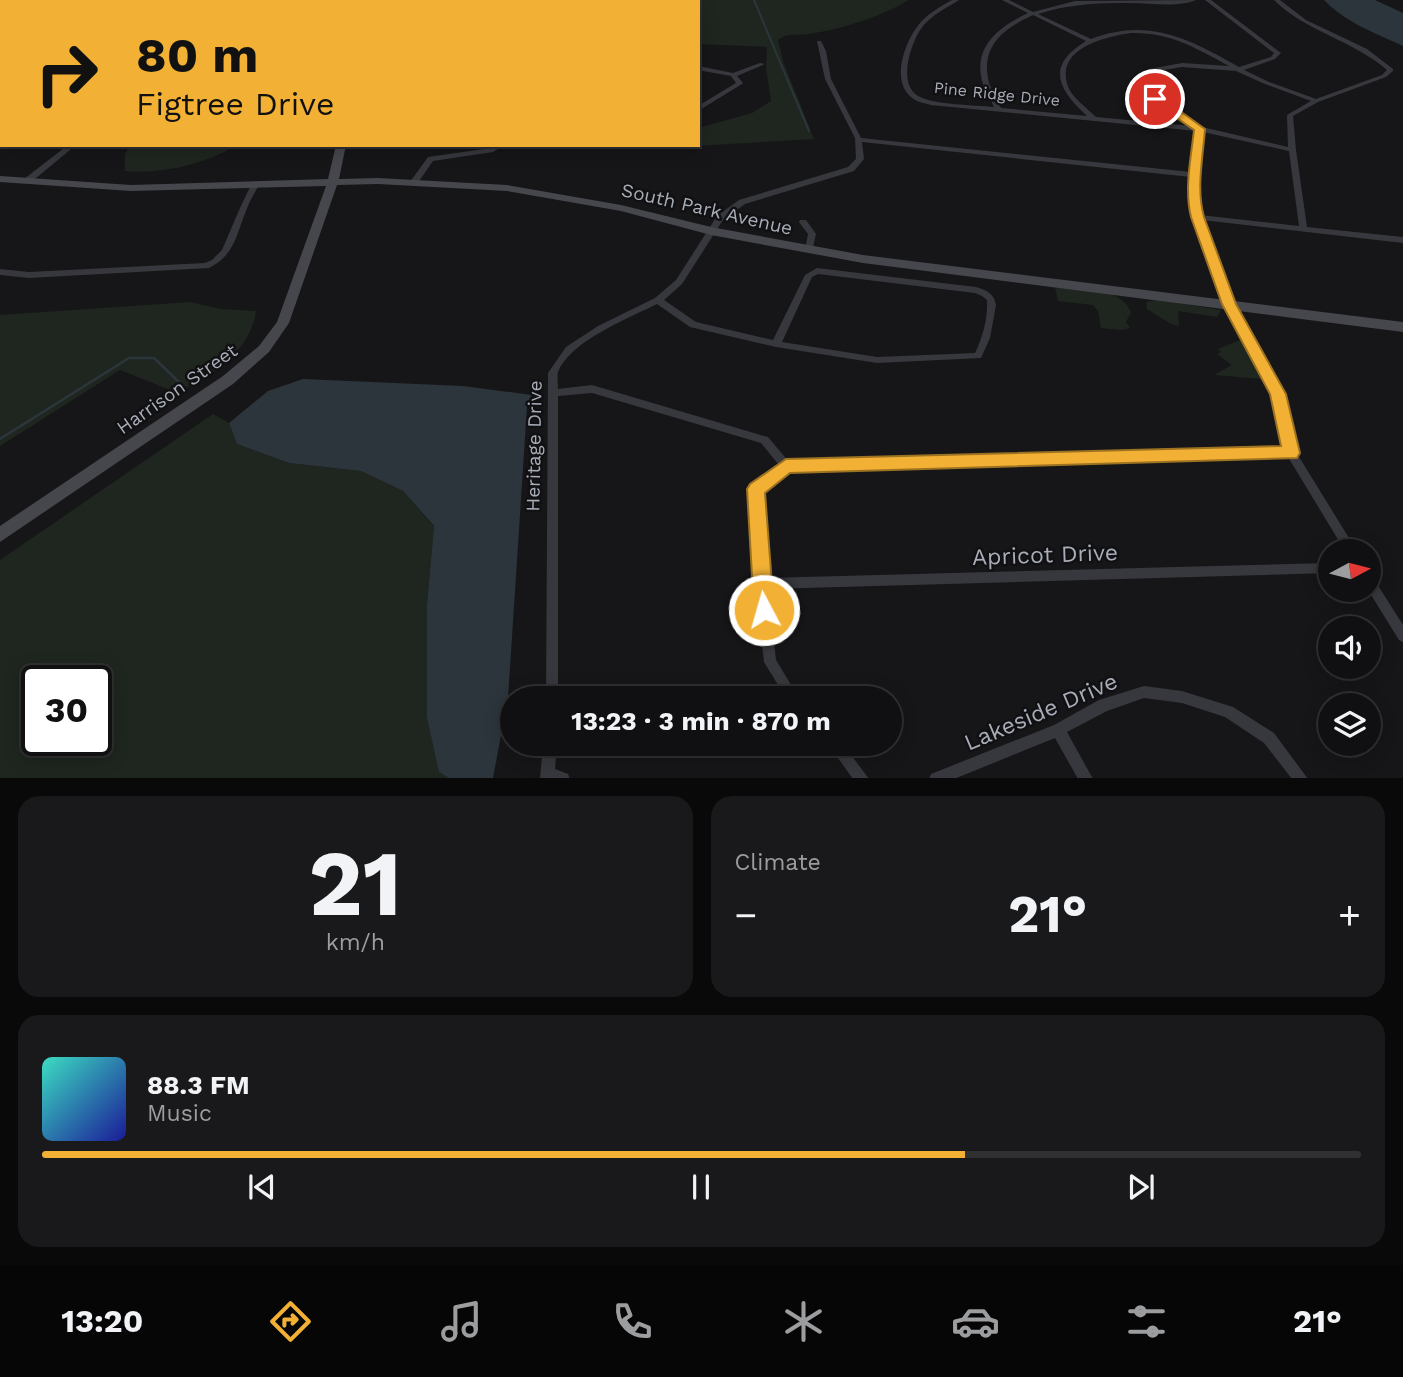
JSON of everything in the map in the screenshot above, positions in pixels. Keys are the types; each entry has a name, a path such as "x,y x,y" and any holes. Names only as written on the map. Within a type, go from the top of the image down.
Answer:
{"street":[{"name":"Pine Ridge Drive","path":"956,0 919,26 907,47 904,69 909,93 918,99 931,103 1200,129"},
{"path":"1005,0 1090,41"},
{"path":"998,108 982,77 984,55 988,44 997,33 1032,13 1076,3 1193,0"},
{"path":"1208,0 1278,53 1273,58 1240,69 1182,65 1151,70 1143,78 1143,87 1155,99 1200,129 1292,150"},
{"path":"1277,0 1295,16 1371,55 1391,70 1384,76 1316,101 1290,115 1303,227"},
{"path":"1093,118 1070,96 1063,76 1065,62 1073,52 1090,41 1143,31 1164,33 1316,101"},
{"path":"819,42 824,51 827,76 859,140 1195,175"},
{"path":"700,68 733,75 762,64"},
{"path":"700,108 740,83 733,75"},
{"path":"1200,129 1195,175 1194,206 1197,217 1229,304 1278,394 1291,453 1344,539"},
{"name":"Heritage Drive","path":"552,686 553,373 569,349 601,328 658,300 679,282 711,231 728,210 742,202 851,169 860,159 859,140"},
{"path":"32,182 62,162 71,147"},
{"name":"Harrison Street","path":"0,535 228,380 264,349 283,323 333,181 341,147"},
{"path":"414,182 431,159 493,150 498,147"},
{"name":"South Park Avenue","path":"0,179 131,188 333,181 414,182 507,188 621,208 711,231 809,250 1403,327"},
{"path":"0,272 29,275 206,266 219,260 229,250 241,213 255,185"},
{"path":"1197,217 1403,240"},
{"path":"803,222 812,234 809,250"},
{"path":"658,300 693,324 776,344 877,360 974,358 980,355 984,348 991,300 976,290 817,271 809,275 776,344"},
{"path":"552,393 592,389 764,440 786,466"},
{"path":"785,686 770,662 761,584 756,489 786,466 1291,453"},
{"name":"Apricot Drive","path":"761,584 1318,568"},
{"path":"1381,601 1403,636"},
{"name":"Lakeside Drive","path":"938,778 1058,730 1104,705 1144,692 1182,697 1228,712 1269,738 1300,778"},
{"path":"1058,730 1085,778"},
{"path":"548,776 549,756"},
{"path":"844,756 861,778"}],"shaded area":[{"path":"700,0 909,0 848,26 789,35 778,40 783,61 814,139 700,146 700,127 752,113 771,101 766,68 767,47 700,44"},
{"path":"1324,0 1375,0 1403,13 1403,46 1351,21"},
{"path":"129,147 233,147 183,167 140,172 125,171 125,154"},
{"path":"1055,287 1098,291 1118,298 1131,312 1126,322 1130,328 1101,328 1098,311 1093,305 1058,301"},
{"path":"1157,300 1221,310 1217,317 1178,311 1179,326 1147,309 1146,302"},
{"path":"190,302 221,309 256,311 246,339 226,362 175,392 120,370 0,446 0,315"},
{"path":"1240,340 1262,379 1214,375 1232,365 1217,354 1221,352 1218,349"},
{"path":"303,379 463,386 532,395 527,407 509,686 500,686 500,741 493,778 449,778 439,772 427,717 427,604 434,526 403,491 361,471 289,463 237,444 229,423 268,391"},
{"path":"213,414 229,423 237,444 289,463 361,471 403,491 434,527 427,604 439,772 449,778 0,778 0,560"}],"waterway":[{"path":"754,0 809,131"},
{"path":"0,439 129,358 154,358 183,386"}],"route":[{"path":"764,610 756,489 786,466 1291,453 1278,394 1268,371 1229,304 1197,217 1194,206 1195,175 1200,129 1155,99"}]}
